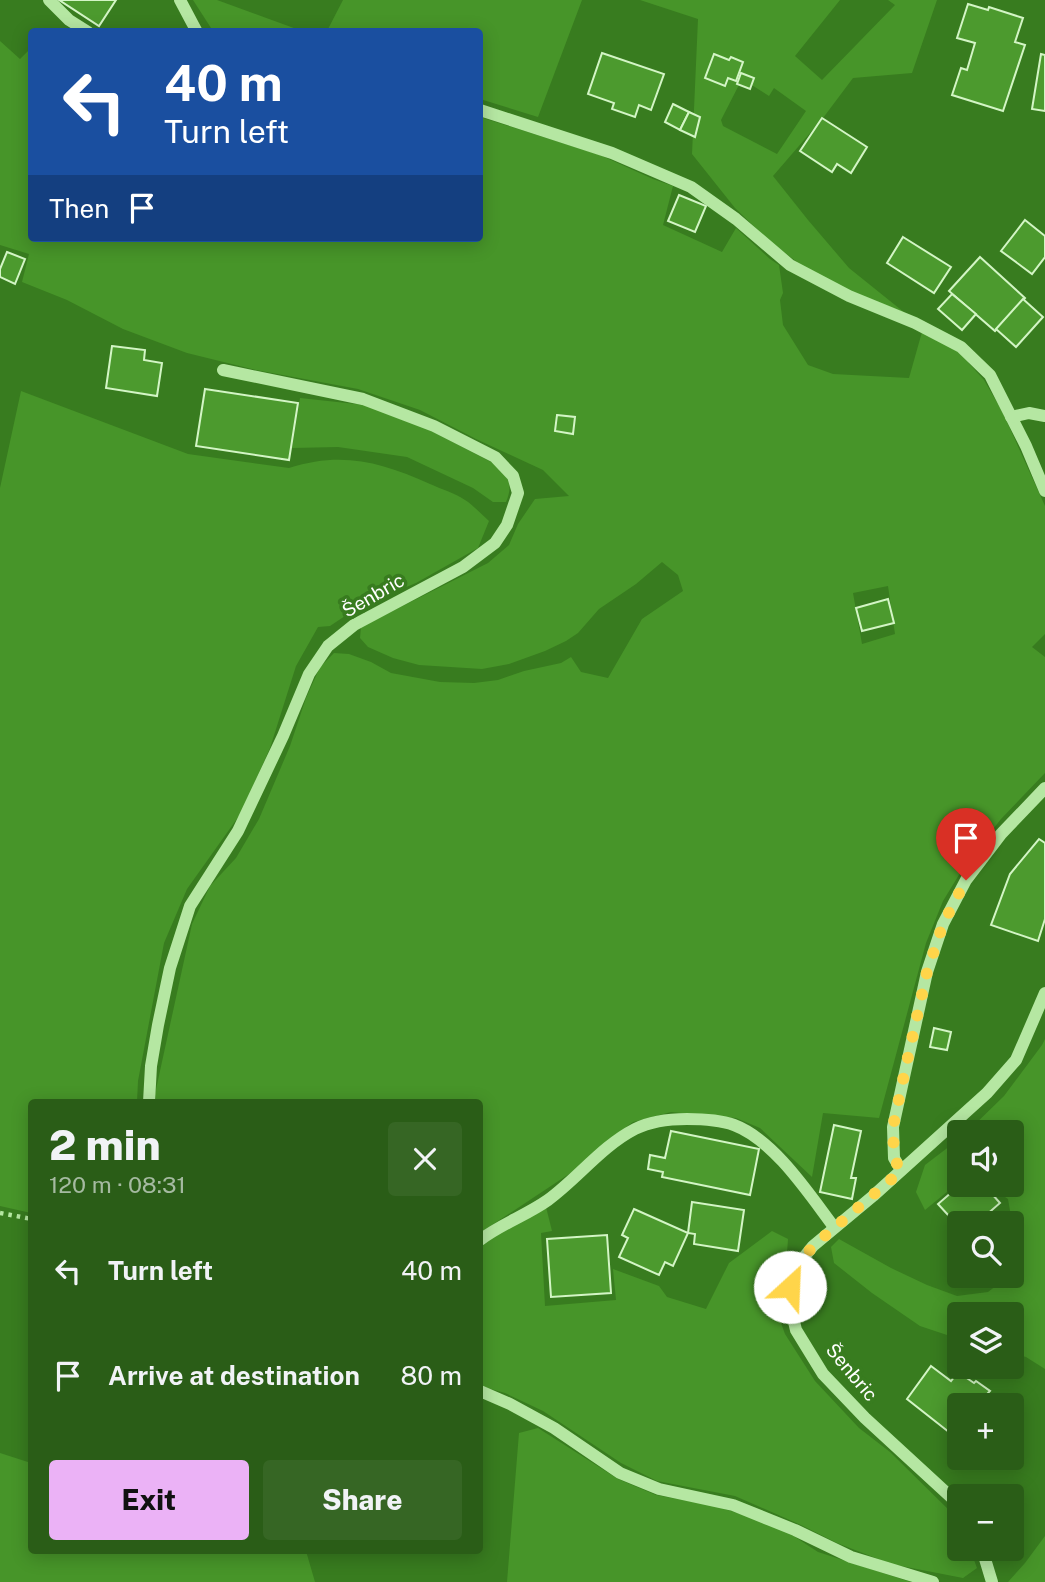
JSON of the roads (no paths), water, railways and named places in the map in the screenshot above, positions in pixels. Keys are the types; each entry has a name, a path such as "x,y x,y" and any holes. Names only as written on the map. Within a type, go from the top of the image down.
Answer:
{"street":[{"path":"50,0 69,20 82,28"},
{"path":"180,0 195,28"},
{"path":"483,111 612,153 691,187 736,219 790,265 849,296 915,323 961,347 990,375 1026,446 1045,491"},
{"name":"Šenbric","path":"149,1099 150,1066 170,968 190,906 239,831 309,674 328,646 354,625 463,567 495,543 507,524 518,493 513,476 495,457 434,426 363,399 223,370"},
{"path":"1011,417 1029,413 1045,416"},
{"path":"901,1171 894,1158 893,1127 927,972 943,924 966,880 1001,834 1045,788"},
{"name":"Šenbric","path":"947,1493 865,1418 823,1374 796,1330 789,1301 792,1272 813,1246 987,1093 1016,1060 1045,993"},
{"path":"483,1238 548,1200 612,1144 636,1129 669,1119 701,1119 733,1124 749,1133 802,1183 834,1227"},
{"path":"483,1392 554,1428 620,1473 659,1489 733,1505 795,1530 851,1558 933,1582"},
{"path":"986,1561 992,1582"}]}
